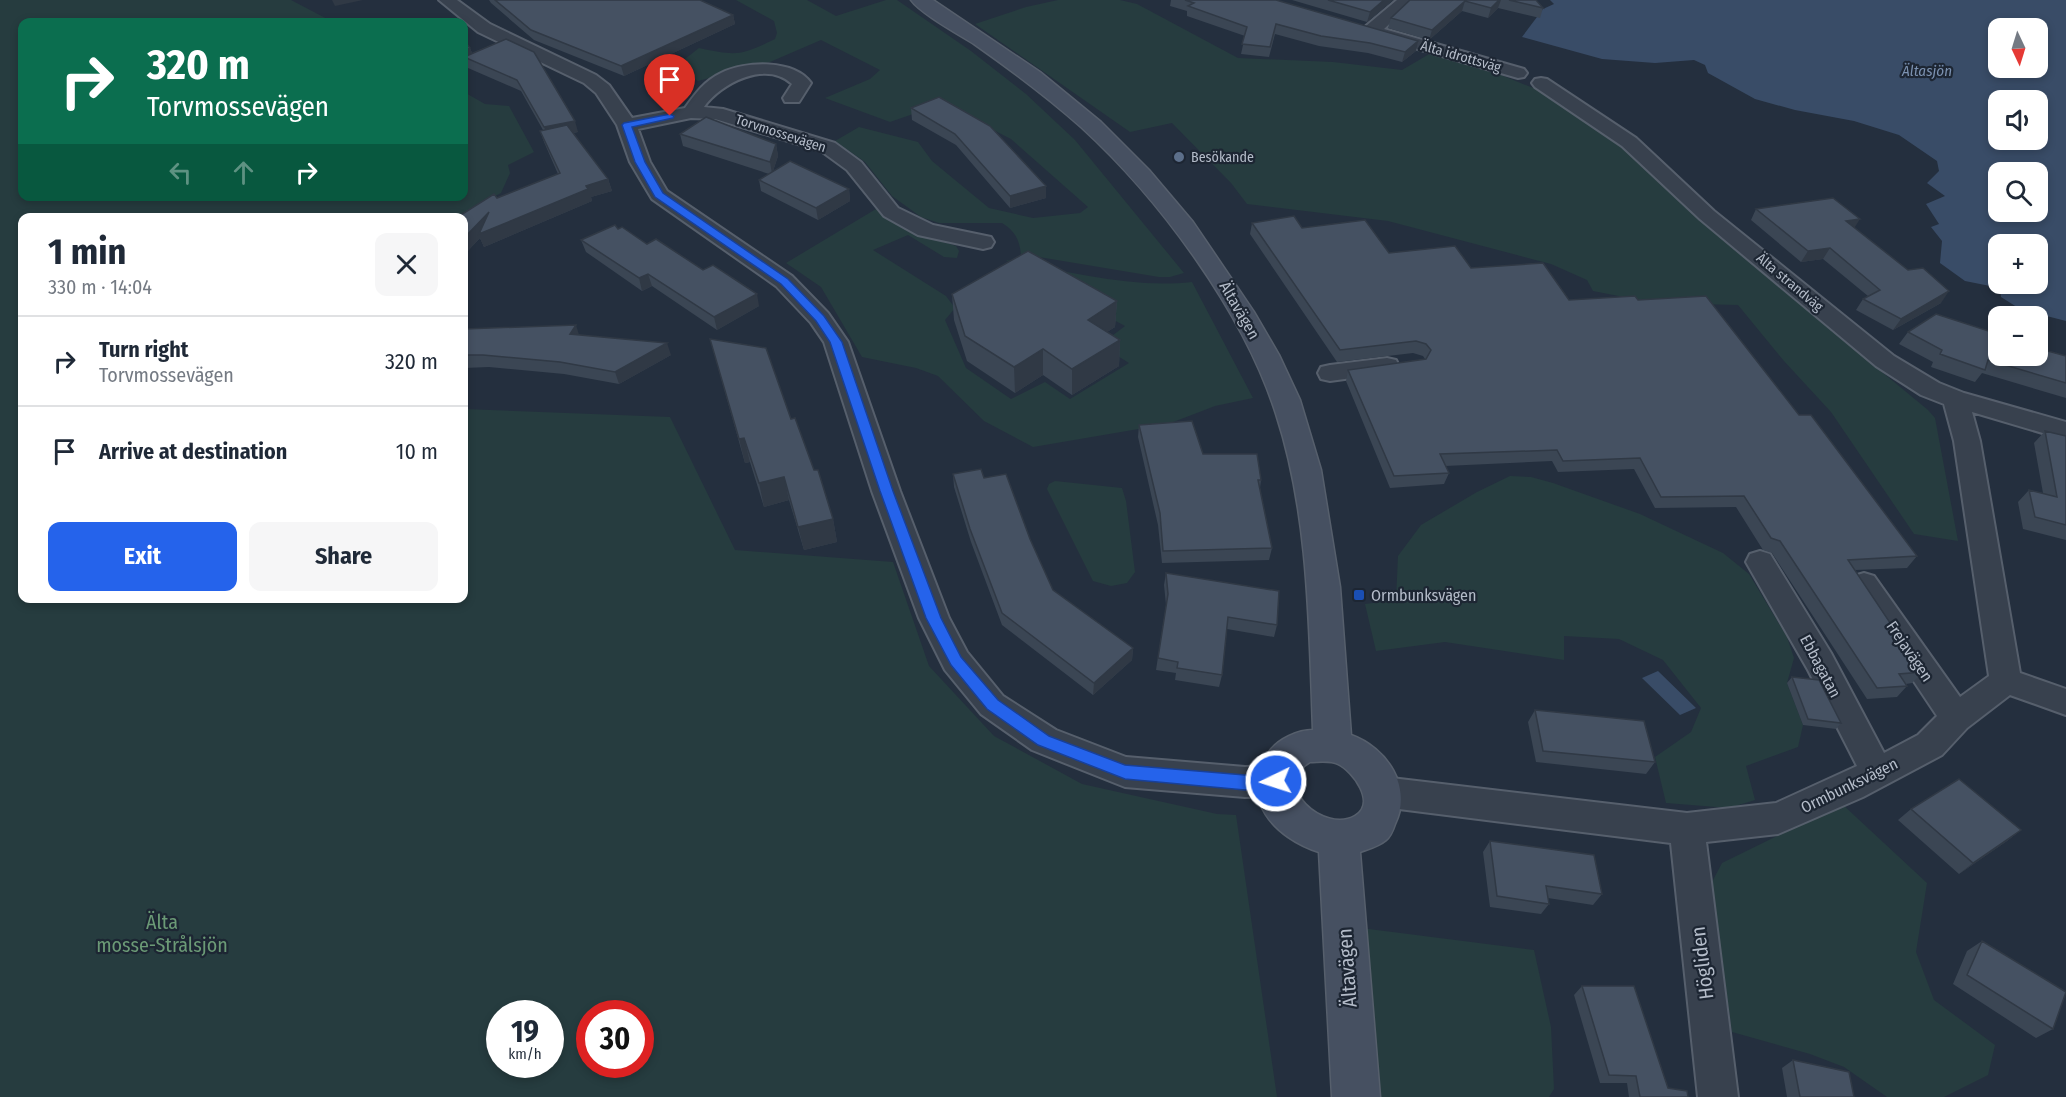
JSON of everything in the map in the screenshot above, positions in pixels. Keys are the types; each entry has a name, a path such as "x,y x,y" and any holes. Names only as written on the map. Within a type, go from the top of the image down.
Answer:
{"main road":[{"name":"Ältavägen","path":"920,0 1019,67 1068,104 1115,146 1167,205 1214,266 1266,355 1296,429 1313,504 1327,638 1333,746"},
{"path":"1307,746 1333,746 1346,750 1368,765 1379,779 1383,792 1381,814 1373,827 1358,835 1339,839 1328,838 1299,825 1286,812 1278,797 1276,781 1279,769 1287,756 1307,746"},
{"name":"Ältavägen","path":"1339,839 1356,1097"}],"street":[{"path":"447,0 484,28 590,79 603,89 627,125 640,162 659,195 784,281 820,318 836,342 886,491 934,618 956,661 992,705 1044,740 1125,772 1245,783 1276,781"},
{"path":"1372,30 1407,0"},
{"name":"Älta idrottsväg","path":"1351,24 1518,73"},
{"path":"691,112 707,90 728,76 762,69 791,73 802,83 792,98"},
{"name":"Älta strandväg","path":"1541,83 1629,142 1707,214 1885,361 1930,388 1955,399 2066,431"},
{"name":"Torvmossevägen","path":"627,125 691,112 717,113 828,147 854,166 891,212 926,230 983,242"},
{"path":"1330,373 1413,363"},
{"path":"1955,399 1967,441 2006,681 2066,702"},
{"name":"Ebbagatan","path":"1760,562 1820,662 1877,773"},
{"name":"Frejavägen","path":"1864,584 1956,718"},
{"name":"Ormbunksvägen","path":"1383,792 1687,829 1778,818 1877,773 1930,745 1956,718 2006,681"},
{"name":"Högliden","path":"1687,829 1718,1097"}],"green space":[{"name":"Älta mosse-Strålsjön","path":"0,0 291,0 325,18 18,18 18,201 468,201 468,94 485,104 509,106 534,152 508,165 510,173 501,193 463,213 18,213 18,603 468,603 468,409 670,417 735,550 893,562 929,666 994,736 1082,784 1217,814 1236,815 1277,1097 0,1097"},
{"path":"736,0 807,0 836,16 886,0 897,0 971,51 1026,94 1075,140 1184,273 1159,277 1021,254 1016,236 1002,223 939,223 921,217 892,196 865,162 835,141 859,127 918,142 932,161 989,208 1033,218 1080,213 1088,207 1011,139 942,104 890,122 825,98 870,79 880,70 821,40 770,62 698,81 676,66 699,48 738,53 754,49 775,39 777,33 774,21"},
{"path":"1058,0 1120,0 1137,4 1238,58 1333,62 1402,70 1431,53 1501,75 1555,97 1632,147 1790,296 1928,410 1935,418 1958,541 1914,534 1831,412 1784,361 1738,305 1654,303 1593,291 1587,280 1551,264 1388,221 1247,204 1231,183 1172,123 1130,132 975,24 1026,7"},
{"path":"876,209 913,231 956,246 959,251 957,258 944,257 908,235 873,250 946,296 955,308 945,320 966,368 1011,399 1045,382 1070,399 1129,363 1100,345 1125,326 1006,260 1122,281 1169,284 1192,282 1253,398 1215,406 1168,424 1033,447 984,421 938,376 916,368 862,357 821,287 786,263"},
{"path":"1510,476 1531,477 1553,483 1640,514 1723,553 1749,574 1787,637 1794,658 1787,683 1803,725 1798,747 1746,766 1755,800 1729,808 1666,803 1655,757 1691,732 1701,708 1663,660 1619,639 1564,636 1564,660 1445,642 1376,651 1365,604 1396,600 1398,556 1421,525 1477,492"},
{"path":"1055,481 1122,488 1126,501 1135,572 1127,583 1111,586 1093,581 1047,489 1049,484"},
{"path":"1842,804 1927,883 1916,952 1934,1000 1995,1045 1988,1075 1944,1097 1887,1097 1844,1067 1810,1054 1732,1032 1711,884 1722,863"},
{"path":"1361,928 1534,950 1551,1027 1554,1089 1549,1097 1376,1097"}],"water":[{"name":"Ältasjön","path":"1550,0 2066,0 2066,321 2048,316 2048,306 2015,306 2001,297 2001,294 2048,294 2048,234 1988,234 1988,286 1965,281 1940,263 1942,241 1931,227 1939,224 1926,204 1945,196 1927,183 1939,171 1937,161 1899,135 1854,121 1795,110 1755,99 1708,73 1705,65 1694,60 1655,63 1602,59 1522,37 1543,9 1554,4"},
{"path":"1658,671 1696,708 1680,715 1642,678"}],"building":[{"path":"495,0 700,0 733,15 621,66 531,30"},
{"path":"1185,0 1276,0 1418,41 1405,52 1370,43 1321,36 1276,24 1270,47 1242,44 1247,27 1188,6 1194,3"},
{"path":"1328,0 1384,0 1370,12"},
{"path":"1410,0 1499,0 1491,8 1465,1 1432,30 1391,18"},
{"path":"1509,0 1536,0 1543,8"},
{"path":"506,39 534,52 575,121 544,127 517,80 468,59 468,55"},
{"path":"939,97 990,126 1046,186 1010,196 955,134 911,108"},
{"path":"706,117 776,144 770,162 680,134"},
{"path":"567,125 608,179 586,186 588,189 479,234 489,212 468,234 468,213 464,213 494,194 497,198 560,173 540,131"},
{"path":"790,161 849,189 816,208 759,180"},
{"path":"1833,198 1860,219 1846,221 1908,270 1923,268 1949,291 1901,319 1863,299 1880,290 1830,248 1808,251 1756,209"},
{"path":"1294,216 1302,228 1365,220 1389,253 1455,246 1471,268 1543,263 1569,300 1635,296 1638,300 1706,296 1799,415 1811,415 1917,556 1848,560 1923,672 1899,674 1907,686 1877,688 1780,541 1771,538 1744,496 1661,497 1640,458 1563,461 1557,450 1440,454 1449,473 1394,476 1348,370 1426,359 1431,350 1426,344 1416,341 1340,350 1252,223"},
{"path":"615,225 618,229 622,227 647,244 656,239 703,270 713,265 757,294 714,317 648,274 639,278 581,240"},
{"path":"1028,251 1117,301 1088,320 1120,340 1072,369 1043,349 1014,367 965,336 952,294"},
{"path":"1936,314 1988,331 1988,360 1985,370 1940,354 1942,350 1908,332"},
{"path":"576,325 570,334 667,343 615,372 560,362 468,355 468,329"},
{"path":"710,339 766,348 791,419 795,418 814,470 818,470 833,519 798,527 784,477 759,483 744,438 739,439"},
{"path":"2048,351 2066,356 2066,383 2008,366 2048,366"},
{"path":"1192,421 1203,454 1257,454 1261,480 1258,480 1272,548 1163,551 1160,513 1139,425"},
{"path":"2045,431 2066,436 2066,525 2035,517 2029,490 2057,497"},
{"path":"981,469 984,478 1006,474 1030,539 1053,590 1133,648 1094,683 1002,613 970,529 953,474"},
{"path":"1166,573 1279,591 1277,625 1228,617 1222,675 1177,668 1178,662 1158,658 1168,594"},
{"path":"1792,677 1819,680 1841,723 1808,719"},
{"path":"1535,710 1644,721 1655,762 1543,751"},
{"path":"1959,779 2021,830 1973,863 1911,809"},
{"path":"1490,841 1594,855 1602,894 1546,886 1549,904 1497,896"},
{"path":"1982,941 2066,992 2053,1029 1967,975"},
{"path":"1582,986 1634,986 1668,1088 1687,1091 1688,1097 1640,1097 1636,1076 1609,1075"},
{"path":"1793,1060 1849,1072 1854,1097 1800,1097"}],"place":[{"name":"Besökande","path":"1179,157"},
{"name":"Ormbunksvägen","path":"1359,595"}],"route":[{"path":"670,116 627,125 640,162 659,195 784,281 820,318 836,342 886,491 934,618 956,661 992,705 1044,740 1125,772 1245,783 1276,781"}]}
